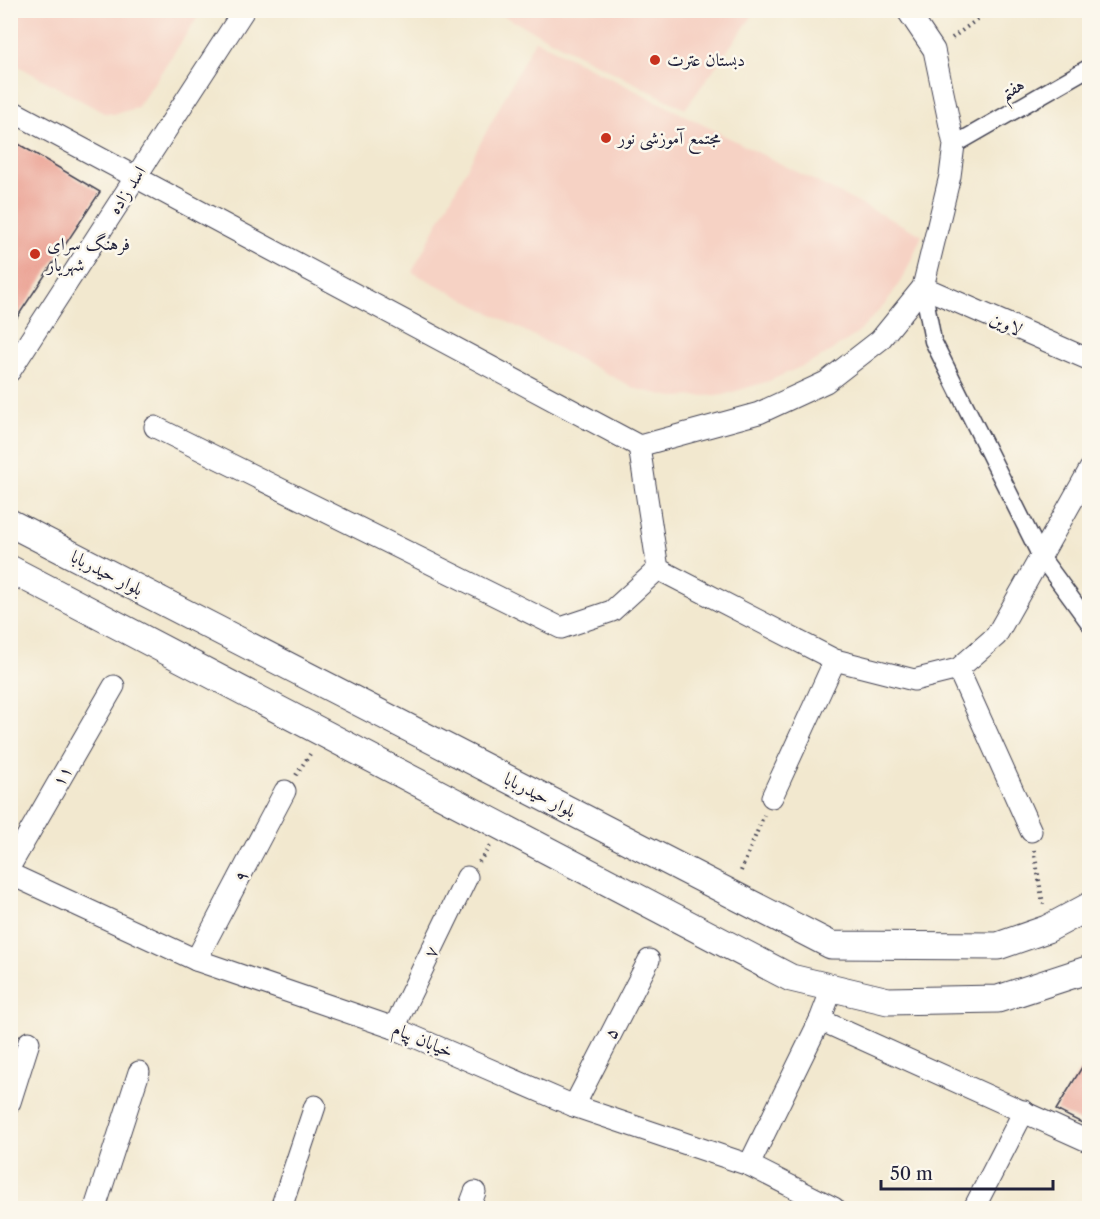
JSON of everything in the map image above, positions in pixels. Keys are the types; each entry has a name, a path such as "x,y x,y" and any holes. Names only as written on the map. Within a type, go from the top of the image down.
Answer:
{"street":[{"name":"اسد زاده","path":"10,371 244,10"},
{"path":"907,10 934,50 954,145 950,176 923,287 933,341 1041,557 1089,624"},
{"name":"هفتم","path":"954,145 1089,67"},
{"path":"10,110 639,446 759,413 826,382 880,340 923,287"},
{"name":"لاوین","path":"923,287 1089,360"},
{"path":"155,427 561,628 612,611 658,569"},
{"path":"639,446 658,569"},
{"path":"658,569 835,660 914,680 958,669 996,636 1089,469"},
{"name":"بلوار حیدربابا","path":"10,523 831,945 998,946 1047,929 1089,906"},
{"path":"10,569 790,978 833,986 888,1001 998,999 1089,969"},
{"path":"772,797 835,660"},
{"path":"958,669 1031,831"},
{"name":"۱۱","path":"10,866 114,686"},
{"name":"۹","path":"196,960 285,791"},
{"name":"خیابان پیام","path":"10,874 196,960 394,1028 574,1106 749,1165 834,1209"},
{"name":"۷","path":"394,1028 467,877"},
{"name":"۵","path":"574,1106 649,960"},
{"path":"749,1165 820,1020 833,986"},
{"path":"820,1020 1089,1142"},
{"path":"10,1102 29,1042"},
{"path":"95,1209 139,1072"},
{"path":"281,1209 315,1106"},
{"path":"974,1209 1024,1111"}],"path":[{"path":"934,50 990,10"},
{"path":"285,791 325,733"},
{"path":"731,893 772,797"},
{"path":"467,877 504,827"},
{"path":"1031,831 1047,929"}],"shaded area":[{"path":"10,11 202,11 137,108 114,114 104,113 11,62"},
{"name":"دبستان عترت","path":"494,11 756,11 685,109"},
{"name":"مجتمع آموزشی نور","path":"535,40 922,235 904,276 886,303 857,334 818,359 769,381 723,395 673,397 636,389 412,272"}],"building":[{"name":"فرهنگ سرای شهریار","path":"10,139 100,192 16,319 10,316"},
{"path":"1090,1054 1090,1127 1056,1110"}],"place":[{"name":"دبستان عترت","path":"655,60"},
{"name":"مجتمع آموزشی نور","path":"606,138"},
{"name":"فرهنگ سرای شهریار","path":"35,254"}]}
